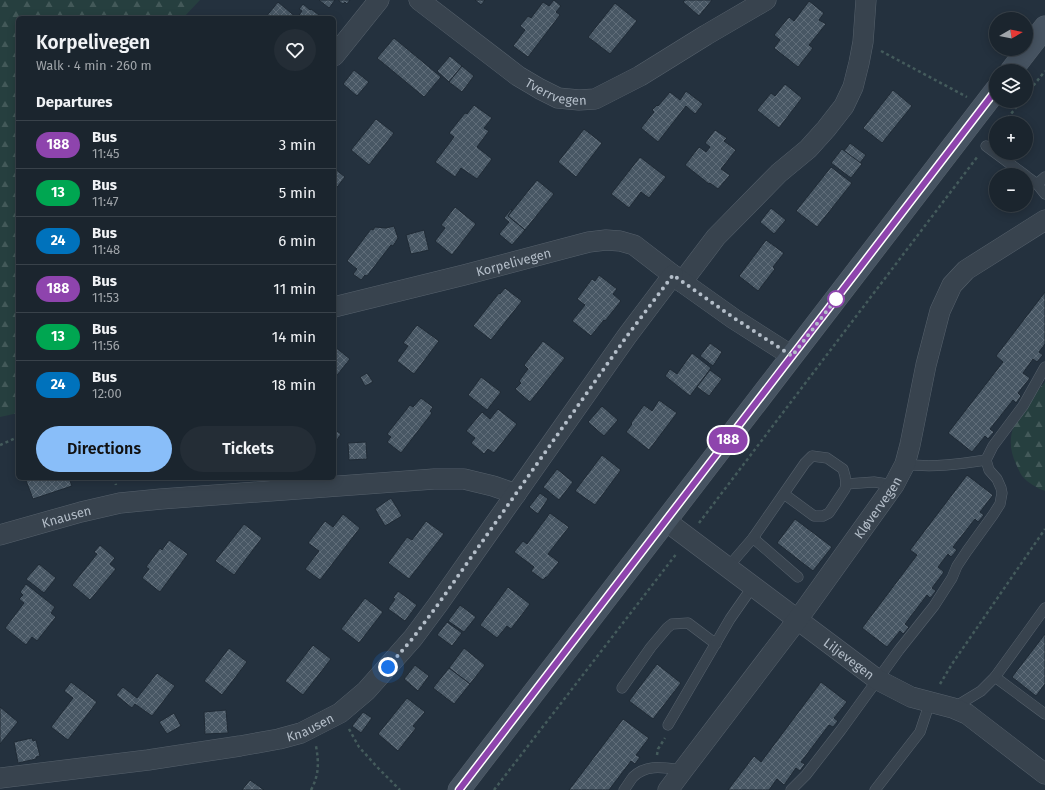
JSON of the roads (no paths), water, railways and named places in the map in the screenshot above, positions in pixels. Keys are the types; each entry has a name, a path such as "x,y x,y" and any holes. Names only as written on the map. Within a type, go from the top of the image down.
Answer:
{"street":[{"path":"336,54 379,0"},
{"name":"Tverrvegen","path":"419,0 524,79 540,89 558,98 579,100 595,99 640,76 706,34 766,0"},
{"path":"678,278 779,173 808,149 844,106 853,87 863,42 866,0"},
{"path":"1016,64 1045,27"},
{"path":"459,790 989,99"},
{"name":"Kløvervegen","path":"668,790 798,619 894,485 905,464 926,365 940,311 952,285 966,270 1045,220"},
{"name":"Korpelivegen","path":"336,307 464,276 589,242 606,240 620,241 634,245 734,318 792,356"},
{"name":"Knausen","path":"0,778 148,760 278,739 301,733 340,713 366,691 413,638 627,336 678,278"},
{"name":"Knausen","path":"0,535 81,512 120,503 161,499 434,479 464,479 493,486 516,494"},
{"name":"Liljevegen","path":"666,521 878,680 911,697 953,708 966,714 1045,774"}],"lane":[{"path":"986,146 1016,168"},
{"path":"1041,180 1045,194"},
{"path":"791,790 806,775 837,736 899,650 934,606 967,551 1000,504 1002,493 1001,488 997,479 989,470 986,460 993,446 1023,406 1045,367"},
{"path":"728,567 753,538 805,463 812,456 827,458 843,469 846,484 845,489 829,513 822,516 814,516 784,494"},
{"path":"905,464 934,465 986,460"},
{"path":"846,484 874,482 894,485"},
{"path":"753,538 798,577"},
{"path":"668,725 730,619 754,586"},
{"path":"953,708 981,691 995,677 1045,608"},
{"path":"622,688 651,647 672,624 688,623 716,644"},
{"path":"995,677 1044,710"},
{"path":"874,790 920,732 930,702"},
{"path":"624,790 634,776 646,768 655,767 683,770"}]}
